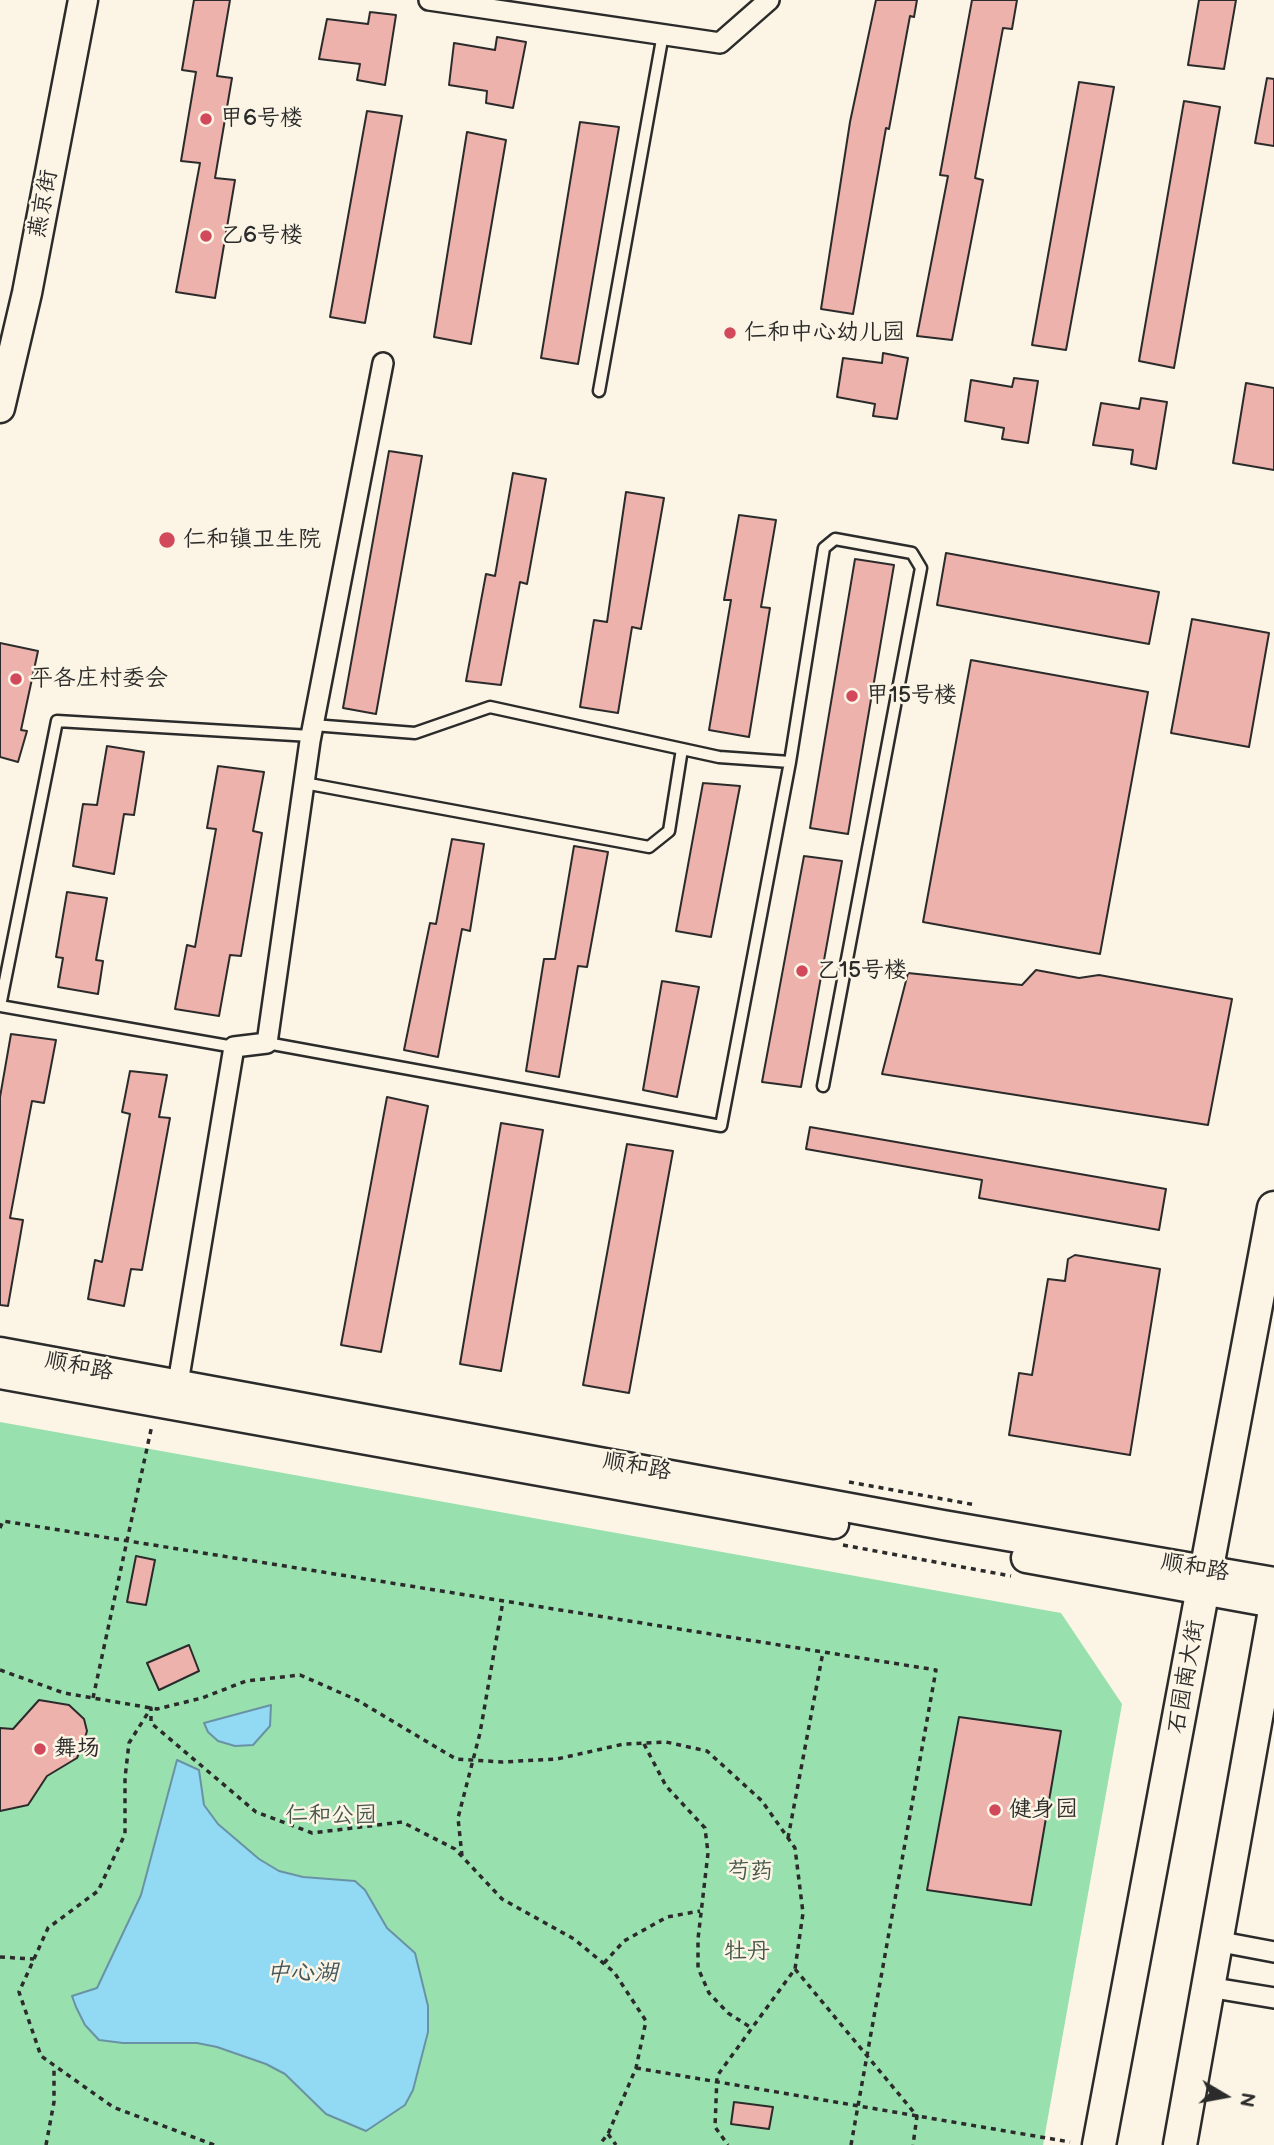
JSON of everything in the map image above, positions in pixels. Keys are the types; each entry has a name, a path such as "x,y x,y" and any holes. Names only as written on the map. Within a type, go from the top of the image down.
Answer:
{"main road":[{"name":"燕京街","path":"0,408 27,293 83,0"},
{"name":"石园南大街","path":"1085,2144 1204,1580 1274,1208"},
{"name":"顺和路","path":"0,1352 170,1397"},
{"name":"顺和路","path":"0,1374 170,1397 1204,1580 1274,1602"},
{"name":"顺和路","path":"1204,1580 1274,1582"},
{"path":"1180,2145 1274,1616"}],"street":[{"path":"429,0 720,43 769,0"},
{"path":"170,1397 234,1047 267,1043 312,731 383,363"},
{"path":"1216,1941 1274,1952"},
{"path":"1208,1987 1274,1998"}],"lane":[{"path":"599,391 663,34"},
{"path":"267,1043 721,1126 790,762 824,548 835,539 912,553 921,568 823,1086"},
{"path":"234,1047 0,1006 57,721 415,733 490,707 719,757 790,762"},
{"path":"304,783 649,848 669,831 682,749"}],"path":[{"path":"93,1698 126,1543 170,1397"},
{"path":"0,1528 4,1521 126,1543 936,1670 851,2145"},
{"path":"462,1856 458,1818 480,1732 503,1601"},
{"path":"788,1838 823,1652"},
{"path":"0,1670 64,1693 151,1708 202,1698 246,1681 300,1675 357,1700 456,1759 502,1762 557,1759 624,1744 666,1742 707,1751 762,1801 795,1848 803,1913 795,1969 750,2027 717,2076 715,2127 728,2145"},
{"path":"151,1708 151,1723 256,1812 312,1833 402,1822 455,1849 502,1899 574,1939 614,1972 646,2021 636,2068 608,2134 599,2145"},
{"path":"151,1708 129,1743 125,1778 125,1834 98,1891 48,1928 19,1992 41,2056 113,2108 214,2145"},
{"path":"644,1743 666,1786 705,1828 708,1853 698,1968 709,1993 729,2013 750,2027"},
{"path":"604,1964 624,1941 667,1917 701,1911"},
{"path":"0,1957 34,1959"},
{"path":"795,1969 917,2116 913,2145"},
{"path":"46,2145 54,2102 54,2066"},
{"path":"636,2068 1085,2144"},
{"path":"608,2134 615,2145"}],"green space":[{"name":"仁和公园","path":"0,1422 1061,1613 1122,1704 1043,2145 0,2145"}],"water":[{"path":"271,1705 270,1726 253,1745 235,1746 218,1741 208,1732 204,1723"},
{"name":"中心湖","path":"177,1760 199,1770 204,1805 218,1824 259,1859 279,1871 303,1877 355,1881 365,1890 387,1928 415,1953 428,2006 428,2032 413,2090 405,2105 366,2131 326,2114 285,2074 266,2064 197,2043 123,2043 99,2040 85,2025 72,1996 97,1988 141,1895"}],"building":[{"path":"194,0 230,0 217,76 232,78 215,178 235,180 215,298 176,292 200,163 181,161 196,72 182,70"},
{"path":"876,0 917,0 914,17 910,16 889,129 886,128 853,314 821,309 850,122"},
{"path":"972,0 1017,0 1012,29 1003,28 975,178 983,180 952,340 917,336 948,176 940,175"},
{"path":"1199,0 1236,0 1224,69 1188,65"},
{"path":"370,12 396,15 385,85 357,80 360,64 319,59 327,19 368,24"},
{"path":"497,37 526,42 513,108 486,103 487,91 449,85 454,43 495,50"},
{"path":"1267,78 1274,79 1274,146 1255,143"},
{"path":"1079,82 1114,87 1066,350 1032,345"},
{"path":"1184,101 1220,107 1174,368 1139,361"},
{"path":"367,111 402,116 365,323 330,317"},
{"path":"580,122 619,127 578,364 541,358"},
{"path":"467,132 506,140 471,344 434,337"},
{"path":"883,353 908,358 897,419 873,416 875,404 837,397 843,358 882,363"},
{"path":"1014,378 1038,381 1028,443 1002,439 1004,428 965,421 971,380 1012,387"},
{"path":"1246,383 1274,388 1274,470 1233,463"},
{"path":"1141,398 1167,402 1156,469 1131,464 1133,450 1093,445 1101,403 1139,409"},
{"path":"389,451 422,456 376,714 343,708"},
{"path":"513,473 546,479 527,584 520,582 501,685 466,681 486,574 495,576"},
{"path":"626,492 664,498 641,629 632,627 618,713 580,707 594,620 607,622"},
{"path":"739,515 776,520 761,607 770,608 749,737 709,730 731,600 724,600"},
{"path":"946,553 1159,592 1149,644 937,605"},
{"name":"甲15号楼","path":"855,559 894,565 848,834 810,828"},
{"path":"1192,619 1269,633 1249,747 1171,733"},
{"name":"平各庄村委会","path":"0,643 38,651 21,730 27,731 18,762 0,757"},
{"path":"971,660 1148,692 1100,954 923,922"},
{"path":"107,746 144,752 134,815 124,814 114,874 73,866 83,804 97,805"},
{"path":"218,766 264,772 253,831 262,833 241,956 230,955 219,1016 175,1009 187,945 195,947 216,829 207,828"},
{"path":"703,783 740,786 711,937 676,931"},
{"path":"452,839 484,844 470,931 462,929 438,1057 404,1050 430,923 436,924"},
{"path":"574,846 608,852 587,967 578,966 559,1077 526,1071 544,959 555,959"},
{"name":"乙15号楼","path":"804,856 842,861 801,1087 762,1082"},
{"path":"67,892 107,898 96,960 103,961 98,994 58,987 63,958 56,957"},
{"path":"1036,970 1079,978 1099,975 1232,999 1208,1125 882,1074 908,973 1022,985"},
{"path":"662,981 699,987 677,1097 643,1090"},
{"path":"11,1034 56,1040 44,1103 32,1101 10,1218 23,1220 8,1306 0,1305 0,1097"},
{"path":"130,1071 167,1075 159,1117 170,1118 142,1270 131,1269 124,1306 88,1299 95,1260 102,1262 130,1114 122,1112"},
{"path":"387,1097 428,1106 381,1352 341,1345"},
{"path":"501,1123 543,1130 501,1371 460,1364"},
{"path":"810,1127 1166,1189 1159,1230 979,1198 982,1180 806,1149"},
{"path":"627,1144 673,1151 629,1393 583,1385"},
{"path":"1075,1255 1160,1269 1130,1455 1009,1435 1019,1373 1032,1375 1048,1279 1065,1281 1068,1259"},
{"path":"136,1556 155,1560 146,1605 127,1602"},
{"path":"189,1645 199,1671 159,1690 147,1663"},
{"name":"舞场","path":"39,1700 69,1705 84,1719 87,1731 84,1741 77,1758 47,1776 28,1805 0,1811 0,1728 13,1729"},
{"name":"健身园","path":"959,1717 1061,1731 1031,1905 927,1890"},
{"path":"734,2102 773,2107 769,2129 731,2124"}],"place":[{"name":"甲6号楼","path":"206,119"},
{"name":"乙6号楼","path":"206,236"},
{"name":"仁和中心幼儿园","path":"730,333"},
{"name":"仁和镇卫生院","path":"167,540"},
{"name":"平各庄村委会","path":"16,679"},
{"name":"甲15号楼","path":"852,696"},
{"name":"乙15号楼","path":"802,971"},
{"name":"舞场","path":"40,1749"},
{"name":"健身园","path":"995,1810"}],"park label":[{"name":"芍药","path":"750,1872"},
{"name":"牡丹","path":"747,1952"}]}
